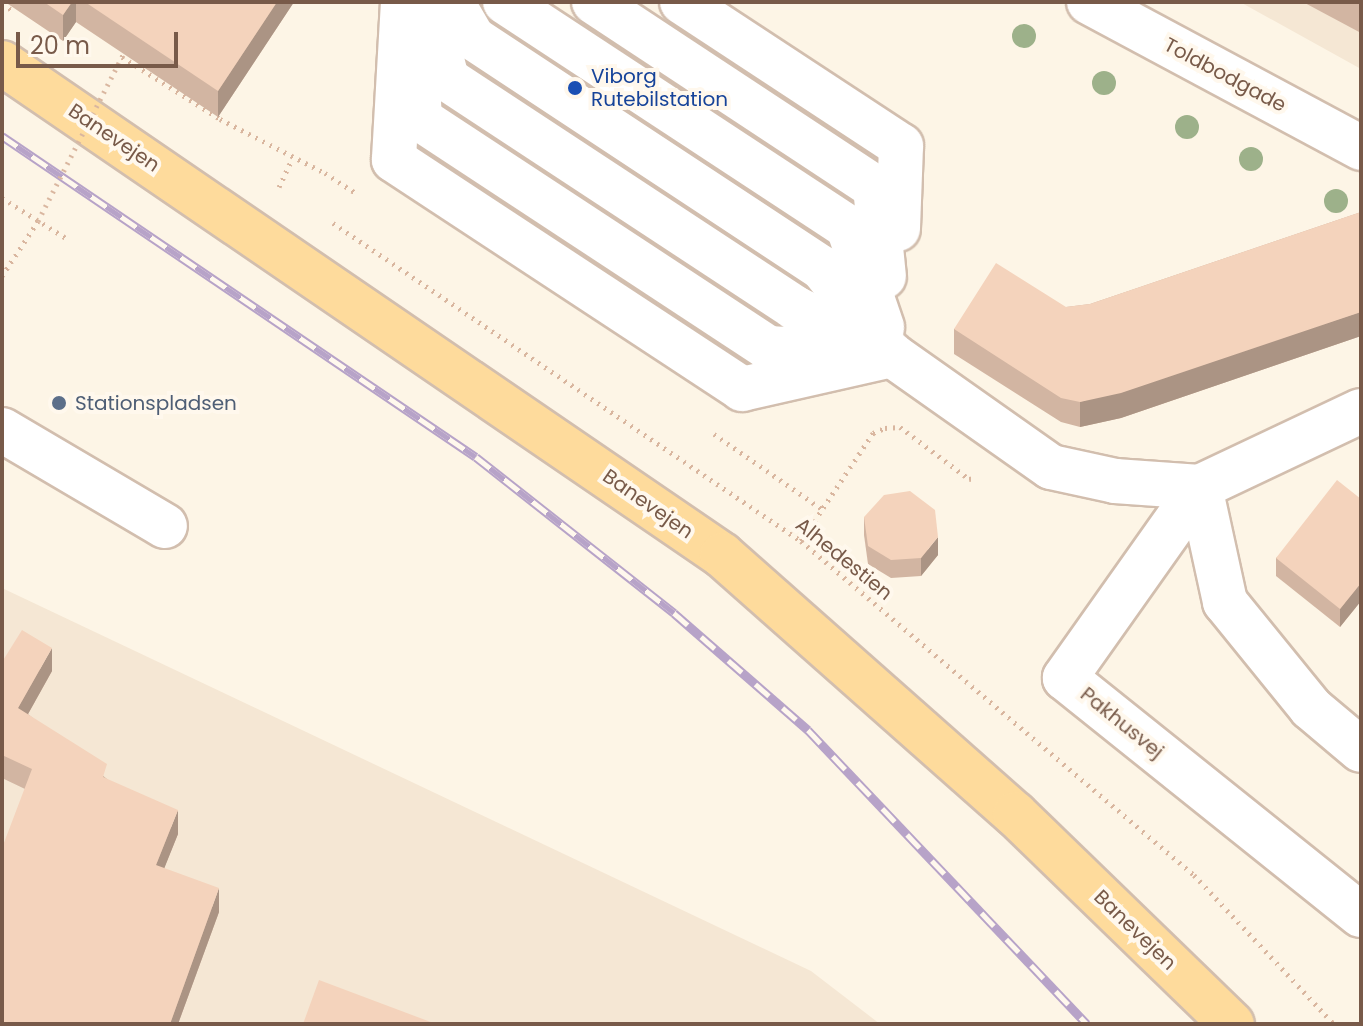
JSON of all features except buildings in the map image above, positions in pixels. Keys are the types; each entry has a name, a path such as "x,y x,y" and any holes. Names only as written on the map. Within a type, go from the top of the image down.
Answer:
{"main road":[{"name":"Banevejen","path":"2,63 722,555 1015,814 1232,1024"}],"street":[{"path":"403,2 394,160 742,389 892,355"},
{"path":"413,2 420,119 768,348 892,355"},
{"path":"427,2 447,79 795,308 892,355"},
{"path":"452,2 473,38 822,268 892,355"},
{"path":"505,2 848,227 892,355"},
{"path":"594,2 875,187 892,355"},
{"path":"682,2 901,146 892,355"},
{"name":"Toldbodgade","path":"1089,2 1361,148"},
{"name":"Pakhusvej","path":"892,355 1051,467 1115,481 1200,487 1361,411"},
{"path":"2,430 165,526"},
{"path":"1200,487 1225,602 1311,708 1361,750"},
{"name":"Pakhusvej","path":"1200,487 1065,678 1361,915"}],"path":[{"path":"2,276 38,221 128,45"},
{"path":"122,57 220,119 292,159 279,187 292,196"},
{"path":"2,198 69,240"},
{"name":"Alhedestien","path":"332,222 801,541 1194,875 1334,1024"},
{"path":"801,541 873,433 885,428 900,427 969,479 1051,467"}],"shaded area":[{"path":"1240,2 1361,2 1361,69"},
{"path":"2,588 811,971 880,1024 2,1024"}],"railway":[{"path":"2,136 476,457 674,613 808,730 1087,1024"}],"place":[{"name":"Viborg Rutebilstation","path":"575,88"},
{"name":"Stationspladsen","path":"59,403"}]}
